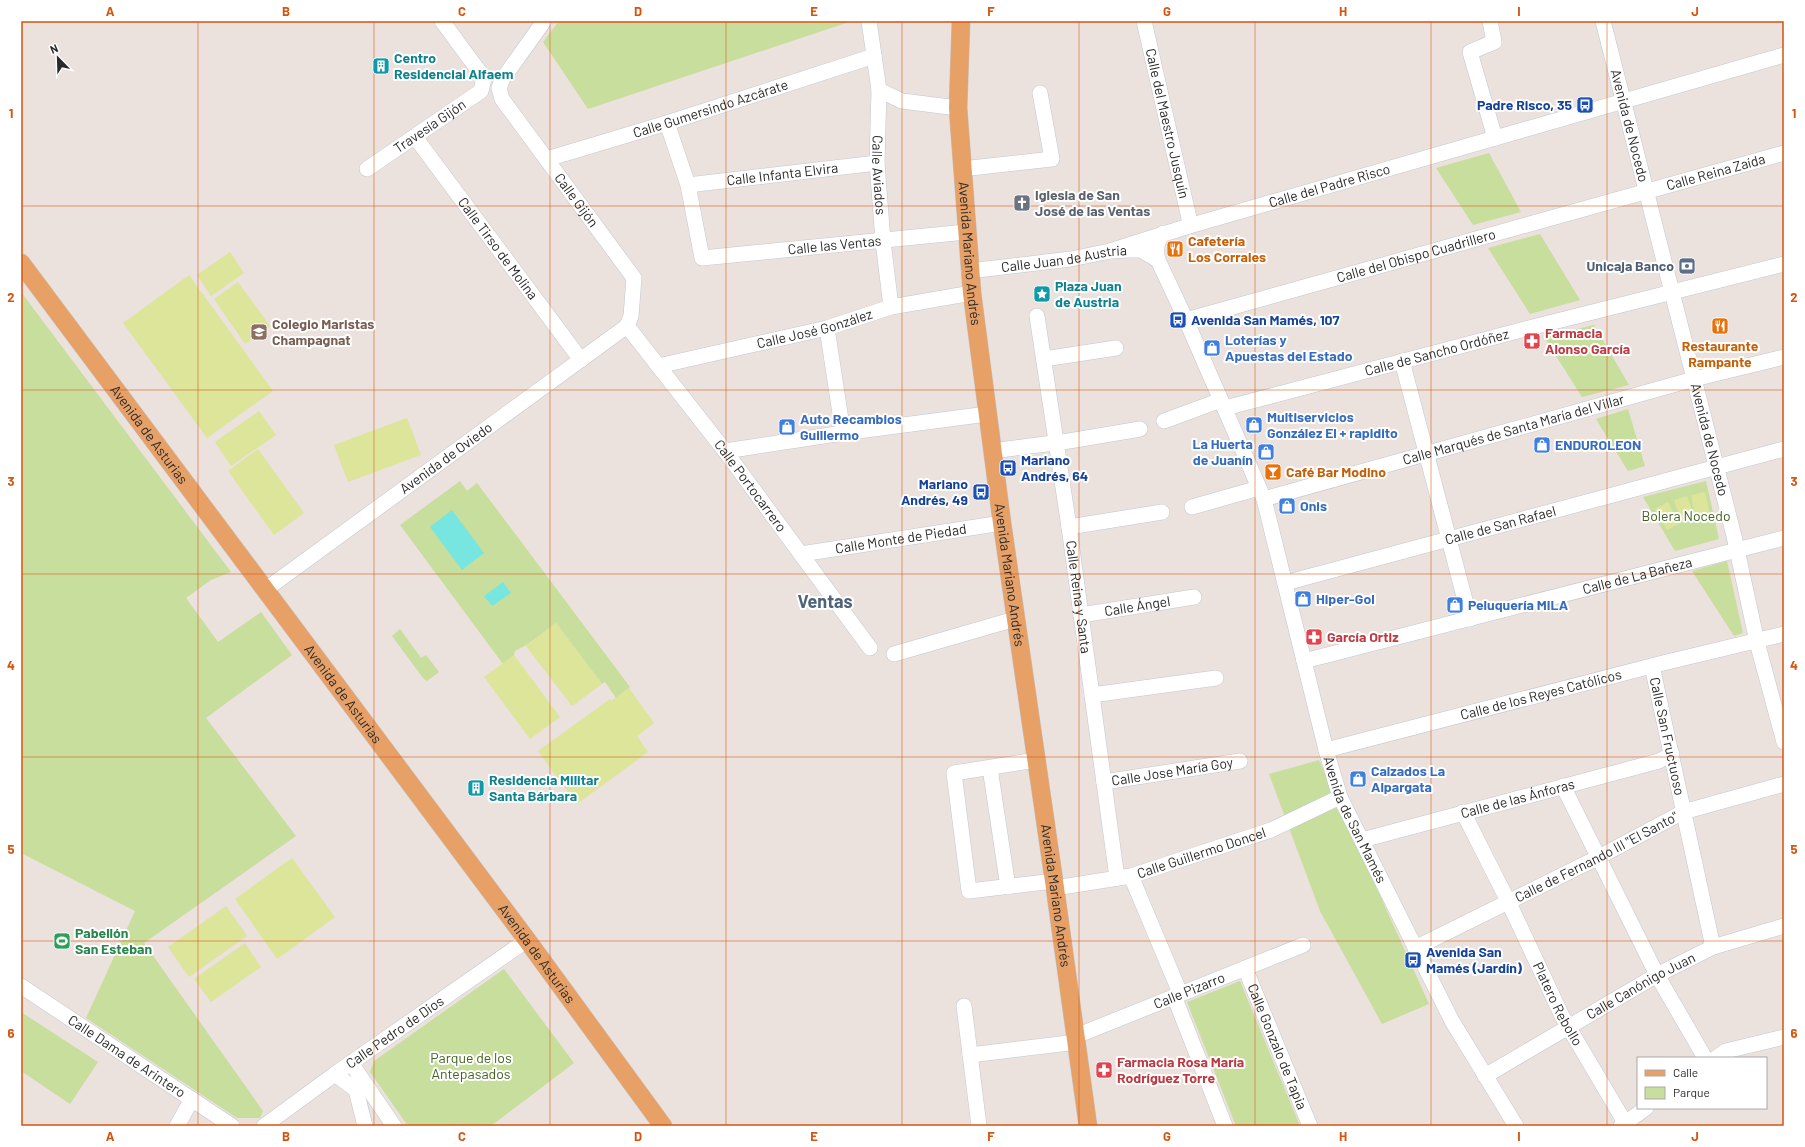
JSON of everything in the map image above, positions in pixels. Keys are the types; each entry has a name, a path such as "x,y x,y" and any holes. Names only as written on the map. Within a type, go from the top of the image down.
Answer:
{"main road":[{"name":"Avenida Mariano Andrés","path":"961,21 958,108 969,270 1002,523 1076,1039 1084,1125"},
{"name":"Avenida de Asturias","path":"21,263 527,940 663,1126"}],"street":[{"name":"Travesía Gijón","path":"367,169 481,91 484,78 442,21"},
{"name":"Calle Gijón","path":"544,21 502,80 499,88 502,99 634,278 631,316 627,326"},
{"name":"Calle Aviados","path":"869,21 879,90 877,163 883,241 891,307"},
{"name":"Calle del Maestro Jusquín","path":"1144,21 1189,218 1189,226"},
{"path":"1490,21 1494,42 1470,52 1495,138"},
{"name":"Avenida de Nocedo","path":"1603,21 1737,550 1757,642 1784,742"},
{"name":"Calle del Padre Risco","path":"1110,251 1164,233 1784,55"},
{"name":"Calle Gumersindo Azcárate","path":"547,159 667,123 874,56"},
{"path":"879,90 902,101 958,108"},
{"path":"962,169 1052,159 1040,93"},
{"path":"667,123 688,185"},
{"name":"Calle Tirso de Molina","path":"415,137 581,360"},
{"name":"Calle Reina Zaída","path":"1647,191 1784,153"},
{"name":"Calle Infanta Elvira","path":"688,185 877,163"},
{"name":"Calle las Ventas","path":"688,185 702,258 966,232"},
{"name":"Calle del Obispo Cuadrillero","path":"1186,320 1647,191"},
{"path":"1158,260 1156,250 1157,242 1164,233"},
{"name":"Calle Juan de Austria","path":"969,270 1070,259 1110,251 1141,250 1158,260"},
{"name":"Avenida de San Mamés","path":"1158,260 1186,320 1261,493 1326,750 1340,797 1452,1021 1516,1126"},
{"name":"Calle de Sancho Ordóñez","path":"1223,404 1402,361 1672,291 1784,264"},
{"name":"Calle José González","path":"658,366 827,328 891,307 972,293"},
{"name":"Calle Reina y Santa","path":"1037,316 1069,527 1104,782 1124,877 1177,995 1225,1126"},
{"name":"Avenida de Oviedo","path":"265,590 627,326"},
{"name":"Calle Portocarrero","path":"627,326 725,451 870,648"},
{"path":"827,328 843,433"},
{"path":"1044,359 1116,348"},
{"name":"Calle Marqués de Santa María del Villar","path":"1261,493 1427,454 1694,379 1784,357"},
{"path":"1402,361 1470,619"},
{"path":"1164,421 1223,404"},
{"path":"725,451 843,433 987,414"},
{"path":"992,451 1140,429"},
{"name":"Calle de San Rafael","path":"1285,583 1784,449"},
{"path":"1192,507 1261,493"},
{"path":"1069,527 1162,512"},
{"name":"Calle Monte de Piedad","path":"801,554 1002,523"},
{"name":"Calle de La Bañeza","path":"1304,661 1784,538"},
{"name":"Calle Ángel","path":"1081,615 1194,597"},
{"path":"894,654 1016,619"},
{"name":"Calle de los Reyes Católicos","path":"1326,750 1652,666 1757,642 1784,634"},
{"name":"Calle San Fructuoso","path":"1652,666 1713,947"},
{"path":"1092,695 1216,678"},
{"name":"Calle de las Ánforas","path":"1362,840 1659,761 1672,754"},
{"path":"1008,887 990,768 1036,760"},
{"name":"Calle Jose María Goy","path":"1104,782 1240,761"},
{"name":"Calle Guillermo Doncel","path":"990,768 954,773 969,891 1008,887 1055,885 1124,877 1271,830 1340,797"},
{"name":"Calle de Fernando III \"El Santo\"","path":"1415,948 1509,903 1683,812 1784,784"},
{"path":"1563,786 1658,975 1704,1057"},
{"name":"Platero Rebollo","path":"1463,812 1509,903 1562,1016 1624,1125"},
{"name":"Calle Canónigo Juan","path":"1485,1076 1658,975 1713,947 1784,926"},
{"name":"Calle Pedro de Dios","path":"264,1126 335,1074 527,940"},
{"name":"Calle Pizarro","path":"970,1055 1076,1039 1177,995 1303,945"},
{"name":"Calle Gonzalo de Tapia","path":"1245,968 1310,1126"},
{"name":"Calle Dama de Arintero","path":"21,986 232,1126"},
{"path":"964,1006 979,1126"},
{"path":"1717,1057 1726,1051 1784,1037"},
{"path":"351,1063 394,1126"},
{"path":"335,1074 356,1090 365,1126"},
{"path":"177,1126 192,1099"},
{"path":"1624,1125 1645,1109"}],"green space":[{"path":"559,21 852,21 588,109 543,42"},
{"path":"1489,153 1521,212 1473,225 1436,168"},
{"path":"1540,234 1580,300 1530,314 1488,248"},
{"path":"230,252 244,273 211,296 197,275"},
{"path":"189,275 273,391 207,438 123,323"},
{"path":"238,282 270,326 245,344 214,299"},
{"path":"21,292 231,572 211,580 186,598 218,642 261,612 292,655 206,718 296,836 144,943 263,1111 260,1118 237,1118 86,1018 135,911 21,853"},
{"path":"1594,325 1629,385 1582,397 1544,337"},
{"path":"1628,409 1645,466 1628,471 1596,419"},
{"path":"259,411 276,435 231,466 215,442"},
{"path":"407,418 421,455 348,482 334,445"},
{"path":"258,449 304,513 274,535 228,471"},
{"path":"460,481 467,491 477,483 630,687 616,698 605,682 602,684 556,623 528,644 515,651 514,655 503,664 400,525"},
{"name":"Bolera Nocedo","path":"1706,481 1719,539 1675,551 1643,497"},
{"path":"1705,492 1710,515 1696,519 1691,495"},
{"path":"1687,496 1695,518 1682,523 1674,500"},
{"path":"1668,502 1679,524 1667,530 1655,509"},
{"path":"1727,561 1743,633 1734,636 1692,571"},
{"path":"556,623 602,684 572,706 526,646"},
{"path":"400,629 421,658 426,655 439,672 427,681 423,678 392,636"},
{"path":"514,655 560,717 530,739 484,677"},
{"path":"629,688 654,723 637,736 648,752 577,804 538,751 610,699 611,701"},
{"path":"1319,760 1429,1004 1382,1024 1320,911 1269,774"},
{"path":"292,858 335,917 277,959 235,899"},
{"path":"226,906 247,936 189,977 168,947"},
{"path":"245,943 261,967 211,1002 194,979"},
{"name":"Parque de los Antepasados","path":"504,969 574,1063 491,1126 408,1126 370,1072 374,1061"},
{"path":"1240,981 1300,1126 1236,1126 1187,1002"},
{"path":"21,1012 98,1062 70,1104 21,1071"}],"water":[{"path":"452,510 484,553 462,570 430,527"},
{"path":"503,582 511,593 492,606 484,596"}],"place":[{"name":"Centro Residencial Alfaem","path":"381,66"},
{"name":"Padre Risco, 35","path":"1585,105"},
{"name":"Iglesia de San José de las Ventas","path":"1022,203"},
{"name":"Cafetería Los Corrales","path":"1175,249"},
{"name":"Unicaja Banco","path":"1687,266"},
{"name":"Plaza Juan de Austria","path":"1042,294"},
{"name":"Avenida San Mamés, 107","path":"1178,320"},
{"name":"Restaurante Rampante","path":"1720,326"},
{"name":"Colegio Maristas Champagnat","path":"259,332"},
{"name":"Farmacia Alonso García","path":"1532,341"},
{"name":"Loterías y Apuestas del Estado","path":"1212,348"},
{"name":"Multiservicios González El + rapidito","path":"1254,425"},
{"name":"Auto Recambios Guillermo","path":"787,427"},
{"name":"ENDUROLEON","path":"1542,445"},
{"name":"La Huerta de Juanín","path":"1266,452"},
{"name":"Mariano Andrés, 64","path":"1008,468"},
{"name":"Café Bar Modino","path":"1273,472"},
{"name":"Mariano Andrés, 49","path":"981,492"},
{"name":"Onis","path":"1287,506"},
{"name":"Hiper-Gol","path":"1303,599"},
{"name":"Peluquería MILA","path":"1455,605"},
{"name":"García Ortiz","path":"1314,637"},
{"name":"Calzados La Alpargata","path":"1358,779"},
{"name":"Residencia Militar Santa Bárbara","path":"476,788"},
{"name":"Pabellón San Esteban","path":"62,941"},
{"name":"Avenida San Mamés (Jardín)","path":"1413,960"},
{"name":"Farmacia Rosa María Rodríguez Torre","path":"1104,1070"}],"district":[{"name":"Ventas","path":"825,602"}]}
